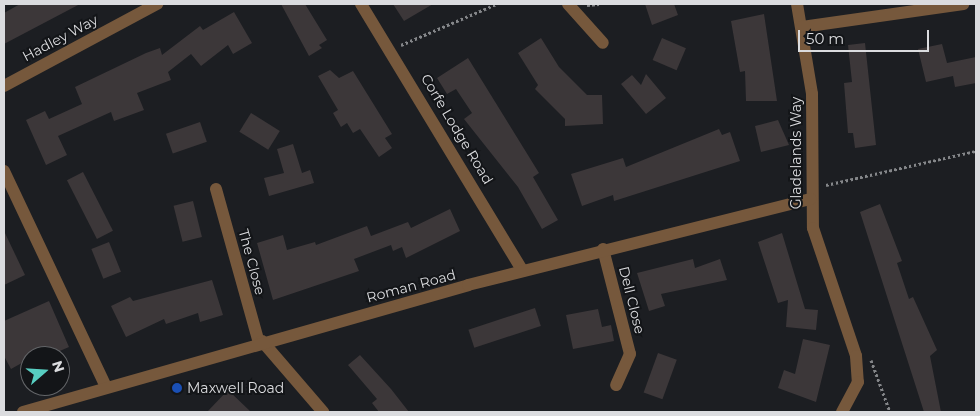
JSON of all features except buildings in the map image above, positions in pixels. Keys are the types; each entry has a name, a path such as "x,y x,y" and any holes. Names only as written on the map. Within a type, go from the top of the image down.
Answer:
{"street":[{"name":"Hadley Way","path":"4,86 157,4"},
{"name":"Corfe Lodge Road","path":"361,4 391,50 523,271"},
{"path":"568,4 604,42"},
{"name":"Gladelands Way","path":"797,4 812,94 811,194 813,228 856,356 858,382 842,412"},
{"path":"802,27 963,4"},
{"path":"4,171 106,387"},
{"name":"The Close","path":"216,189 260,342"},
{"name":"Roman Road","path":"23,412 260,342 811,194"},
{"name":"Dell Close","path":"603,249 630,354 616,386"},
{"path":"260,342 323,412"}],"path":[{"path":"391,50 496,4"},
{"path":"811,194 976,151"},
{"path":"856,356 872,360 890,412"}],"place":[{"name":"Maxwell Road","path":"177,388"}]}
